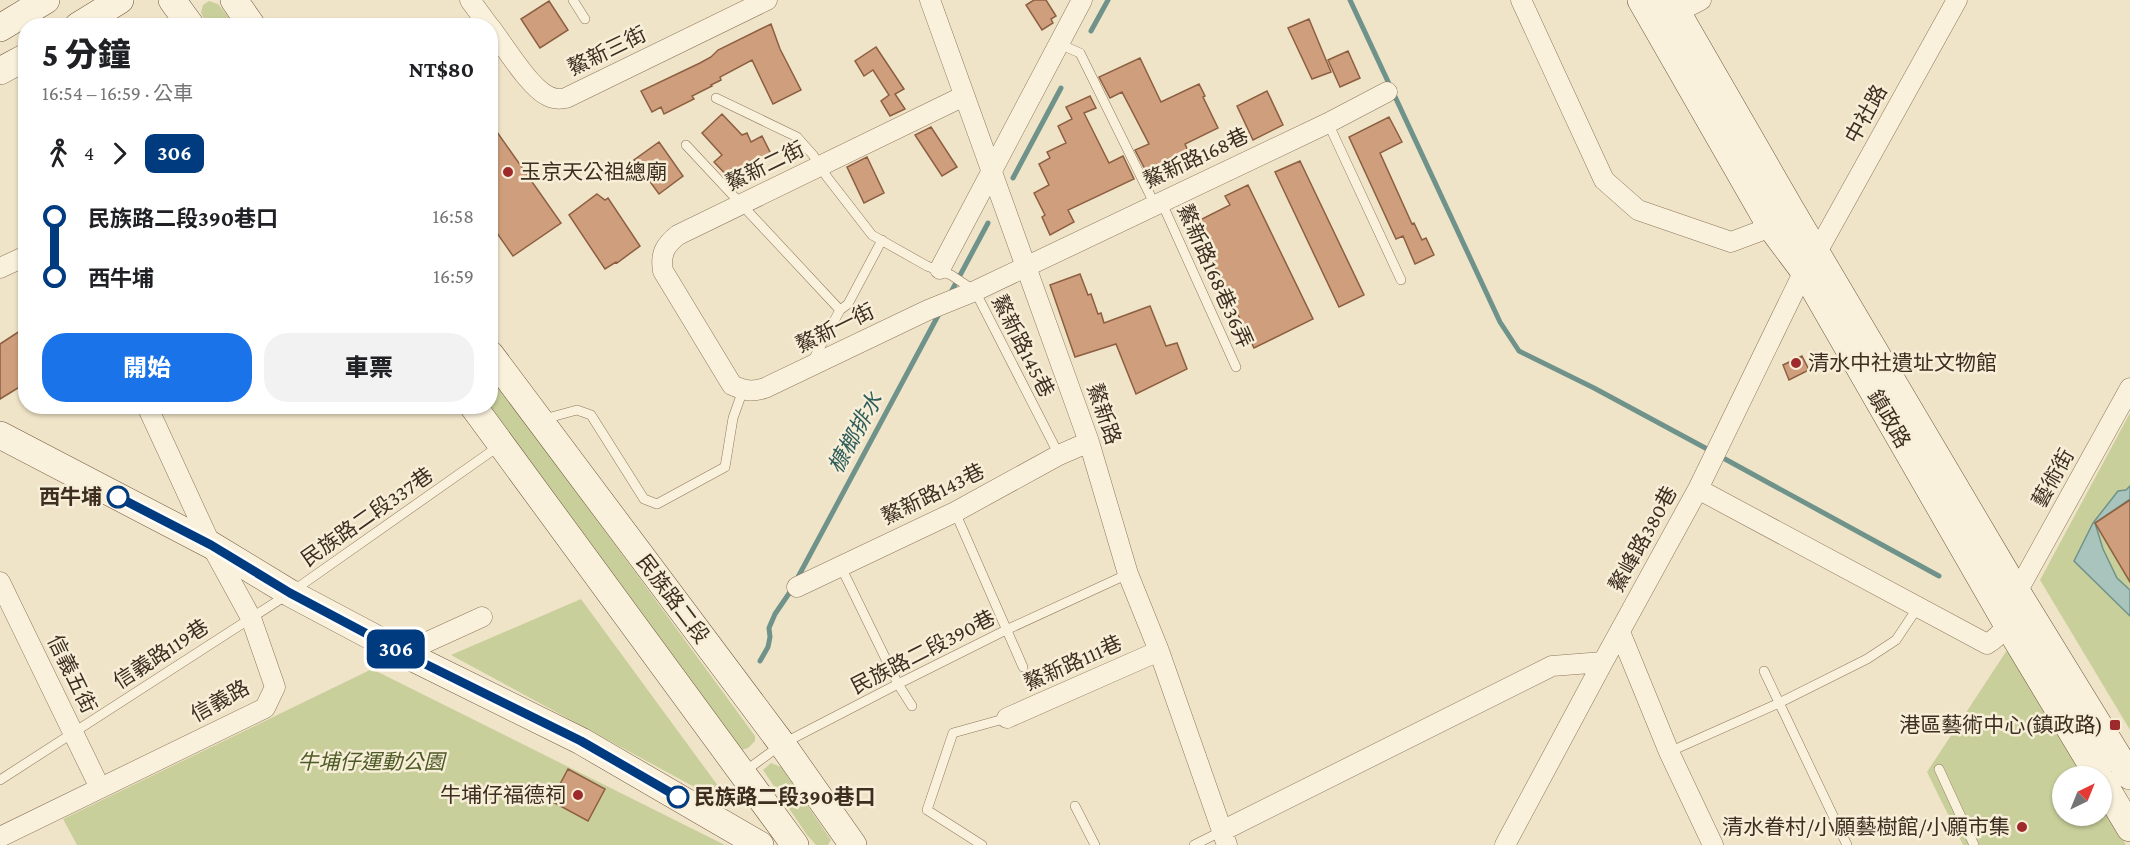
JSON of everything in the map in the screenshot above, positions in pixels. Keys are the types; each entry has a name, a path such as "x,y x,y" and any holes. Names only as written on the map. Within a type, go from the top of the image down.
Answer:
{"street":[{"path":"2,22 46,0"},
{"path":"91,18 120,0"},
{"path":"172,0 185,18"},
{"path":"234,0 246,18"},
{"name":"鰲新三街","path":"470,0 484,18"},
{"name":"鰲新三街","path":"498,37 535,87 549,97 560,99 767,0"},
{"name":"鰲新路","path":"930,0 1089,442 1128,574 1159,651 1225,838"},
{"path":"945,272 992,171 1082,0"},
{"path":"1521,0 1604,180 1638,210 1731,242 1781,218"},
{"name":"鎮政路","path":"1641,0 1810,262 2130,776"},
{"name":"中社路","path":"1810,262 1957,0"},
{"name":"鎮政路","path":"1683,4 1781,218"},
{"path":"0,71 18,61"},
{"name":"鰲新路168巷","path":"1025,266 1328,123 1387,92"},
{"name":"鰲新二街","path":"743,390 732,385 663,271 661,261 668,243 678,235 964,96"},
{"path":"0,268 18,260"},
{"name":"鎮政路","path":"1810,262 2007,624 2092,766"},
{"name":"鰲峰路380巷","path":"1505,845 1698,489 1810,262"},
{"name":"鰲新一街","path":"743,390 753,392 765,388 967,290 1025,266"},
{"name":"民族路二段","path":"498,365 782,744 853,845"},
{"name":"藝術街","path":"2007,624 2017,592 2130,388"},
{"name":"信義路","path":"0,837 265,708 275,687 251,618 211,545 151,414"},
{"path":"479,414 795,845"},
{"path":"0,435 211,545 290,593 403,653 581,741 760,845"},
{"name":"鰲新路143巷","path":"797,587 956,512 1059,455 1089,442"},
{"path":"1698,489 1987,644 2001,635 2007,624"},
{"name":"信義五街","path":"0,582 100,788"},
{"path":"403,653 482,617"},
{"path":"1620,632 1669,752 1713,845"},
{"name":"鰲新路111巷","path":"1007,718 1159,651"},
{"path":"1225,838 1552,666 1603,662"},
{"name":"鎮政路","path":"2112,799 2130,828"}],"lane":[{"path":"573,0 585,20"},
{"name":"鰲新路168巷36弄","path":"1059,44 1080,53 1158,203 1236,367"},
{"name":"鰲新路145巷","path":"716,98 797,137 872,235 927,266 945,272 967,290 1059,455"},
{"path":"1328,123 1401,280"},
{"path":"686,145 840,310"},
{"path":"809,367 840,310 848,304 882,240"},
{"path":"539,421 577,410 591,415 644,499 657,504 725,467 733,418 743,390"},
{"name":"民族路二段337巷","path":"251,618 501,444"},
{"path":"956,512 1023,667"},
{"path":"840,565 898,684 912,706"},
{"name":"民族路二段390巷","path":"741,774 782,744 898,684 1006,630 1128,574"},
{"path":"1669,752 1779,703 1867,659 1896,639 1918,607"},
{"name":"信義路119巷","path":"0,780 251,618"},
{"path":"1764,671 1847,845"},
{"path":"982,845 927,810 953,733 1007,718"},
{"path":"1939,769 1974,845"},
{"path":"1075,806 1095,845"},
{"path":"1194,845 1225,838"}],"green space":[{"path":"209,1 218,4 229,18 204,18 201,13 203,5"},
{"path":"498,385 755,736 755,741 748,748 742,750 736,746 492,414 498,414"},
{"path":"2130,413 2130,730 2040,580"},
{"path":"581,599 735,809 451,655"},
{"path":"2009,647 2079,766 2052,766 2052,826 2112,826 2112,820 2126,845 1963,845 1927,772"},
{"name":"牛埔仔運動公園","path":"372,669 725,845 77,845 63,819"},
{"path":"771,763 781,767 831,840 828,845 816,845 807,835 763,770"}],"water":[{"path":"2130,486 2130,499 2095,523 2103,549 2117,578 2130,590 2130,616 2074,561 2093,523 2118,491 2126,490"}],"building":[{"path":"1034,0 1046,0 1056,16 1051,19 1053,23 1042,30 1026,5"},
{"path":"549,1 568,30 540,48 521,19"},
{"path":"1309,19 1331,72 1312,79 1288,28"},
{"path":"771,24 780,49 801,90 773,104 752,60 720,77 721,80 692,96 694,99 664,114 661,107 652,112 641,91 700,63 718,50"},
{"path":"876,47 904,89 895,94 905,109 890,116 881,101 889,95 873,70 864,76 855,61"},
{"path":"1348,51 1360,78 1340,87 1328,60"},
{"path":"1140,58 1161,102 1199,84 1218,128 1185,144 1189,153 1147,173 1135,150 1149,144 1122,92 1110,98 1099,77"},
{"path":"1267,91 1283,125 1253,140 1237,106"},
{"path":"1090,96 1096,108 1084,113 1109,163 1123,156 1134,179 1068,210 1074,222 1050,235 1042,217 1045,215 1034,193 1049,185 1039,164 1050,158 1047,152 1066,143 1058,126 1072,119 1066,107"},
{"path":"722,114 742,135 747,133 751,142 762,136 771,154 759,160 733,182 714,162 722,155 702,133"},
{"path":"1389,117 1402,142 1380,153 1412,224 1414,223 1422,240 1426,238 1434,255 1415,264 1403,236 1396,239 1349,137"},
{"path":"931,127 957,167 942,176 915,135"},
{"name":"玉京天公祖總廟","path":"498,133 561,223 513,256 498,234"},
{"path":"659,142 683,176 659,194 634,160"},
{"path":"867,157 884,193 864,203 847,167"},
{"path":"1300,161 1364,295 1339,307 1275,172"},
{"path":"1248,185 1313,319 1254,348 1194,223 1230,205 1225,196"},
{"name":"玉京天公祖總廟","path":"597,194 605,200 608,198 640,246 605,269 569,215"},
{"path":"1080,274 1088,295 1091,294 1104,323 1150,306 1166,346 1177,343 1187,369 1136,394 1116,344 1075,357 1050,285"},
{"path":"18,332 18,388 0,399 0,344"},
{"name":"清水中社遺址文物館","path":"1802,356 1809,370 1789,380 1783,365"},
{"path":"2130,500 2130,582 2095,523"},
{"name":"牛埔仔福德祠","path":"568,769 605,789 588,821 551,801"}],"waterway":[{"name":"槺榔排水","path":"1091,31 1108,0"},
{"path":"1350,0 1500,322 1519,351 1594,388 1709,450"},
{"name":"槺榔排水","path":"1013,178 1061,88"},
{"name":"槺榔排水","path":"950,294 988,223"},
{"name":"槺榔排水","path":"760,661 768,647 769,628 775,614 790,592 940,312"},
{"path":"1725,459 1939,576"}],"bus line":[{"name":"306","path":"118,497 211,545 290,593 403,653 581,741 678,797"}],"place":[{"name":"玉京天公祖總廟","path":"508,172"},
{"name":"清水中社遺址文物館","path":"1796,363"},
{"name":"西牛埔","path":"118,497"},
{"name":"港區藝術中心(鎮政路)","path":"2115,725"},
{"name":"牛埔仔福德祠","path":"578,795"},
{"name":"民族路二段390巷口","path":"678,797"},
{"name":"清水眷村/小願藝樹館/小願市集","path":"2022,827"}]}
